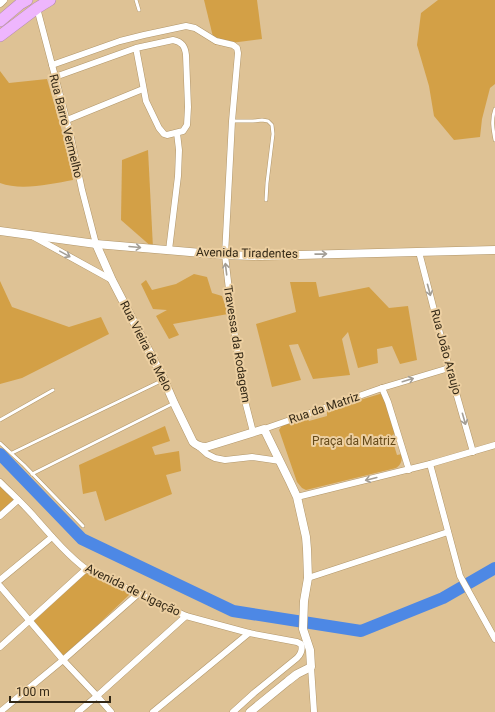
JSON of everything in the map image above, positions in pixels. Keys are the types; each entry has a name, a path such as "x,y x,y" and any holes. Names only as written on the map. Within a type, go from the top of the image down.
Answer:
{"highway":[{"path":"0,21 27,0"},
{"path":"0,36 50,0"}],"street":[{"path":"0,3 3,0"},
{"name":"Rua Barro Vermelho","path":"37,8 67,120 82,190 96,244"},
{"name":"Travessa da Rodagem","path":"52,65 144,34 186,26 195,28 216,41 234,45 237,48 238,54 232,121 225,255 244,397 253,432"},
{"path":"55,77 136,48 173,40 177,41 183,44 186,49 188,107 187,126 183,131 167,135 164,134 159,128 146,101 136,48"},
{"path":"67,120 143,89"},
{"path":"169,250 178,169 179,150 177,133"},
{"name":"Avenida Tiradentes","path":"0,231 96,244 225,255 260,256 495,250"},
{"path":"31,235 112,280"},
{"name":"Rua Vieira de Melo","path":"96,244 112,280 164,380 191,439 195,445 198,446"},
{"name":"Rua João Araujo","path":"419,252 449,368 473,452"},
{"name":"Rua da Matriz","path":"198,446 206,447 264,429 382,388 449,368"},
{"path":"382,388 388,402 409,470"},
{"path":"264,429 297,498 306,537 308,578 303,615 303,631 310,650 314,712"},
{"path":"297,498 409,470 495,445"},
{"path":"198,446 207,454 215,458 225,460 252,457 280,461"},
{"path":"430,464 460,576 493,632 495,639"},
{"name":"Avenida de Ligação","path":"0,482 52,537 86,569 186,616 249,633 301,644 301,654 233,712"},
{"path":"0,516 18,500"},
{"path":"308,578 448,532"},
{"path":"0,580 52,537"},
{"path":"0,647 86,569"},
{"path":"0,586 63,660 111,712"},
{"path":"0,712 63,660 138,594"},
{"path":"78,712 186,616"},
{"path":"152,712 249,633"},
{"path":"250,712 297,674 311,667"}],"lane":[{"path":"136,0 139,10"},
{"path":"495,109 492,126 495,140"},
{"path":"232,121 262,120 271,122 273,134 266,200"},
{"path":"12,454 164,380"},
{"path":"0,420 53,390"},
{"path":"32,474 174,403"},
{"path":"0,443 83,526"}],"green space":[{"path":"204,0 257,0 262,39 215,45"},
{"path":"438,0 495,0 495,84 490,88 482,119 480,137 454,140 434,116 429,86 417,45 421,13"},
{"path":"0,71 9,83 47,79 66,145 73,180 27,187 0,183"},
{"path":"148,150 153,248 121,220 122,160"},
{"path":"194,274 207,277 212,293 222,296 228,314 173,324 179,335 169,339 156,316 167,310 153,309 141,284 146,280 152,290 176,284"},
{"path":"0,281 12,307 69,327 101,317 109,334 22,378 0,384"},
{"path":"290,282 316,282 319,297 369,287 389,308 408,306 417,360 400,364 392,346 377,349 378,363 358,368 348,332 342,339 350,375 313,379 298,344 289,345 301,380 272,387 256,324 296,312"},
{"name":"Praça da Matriz","path":"383,393 396,433 391,436 397,455 402,454 399,466 306,490 302,488 297,482 279,430 283,424 306,416 309,421 327,416 327,410"},
{"path":"165,426 170,441 152,447 155,455 179,451 181,471 166,475 172,494 105,521 96,491 83,494 79,465"},
{"path":"0,481 18,499 0,516"},
{"path":"86,573 130,594 63,658 34,621"}],"waterway":[{"path":"0,454 82,539 233,611 361,631 443,598 495,568"}]}
